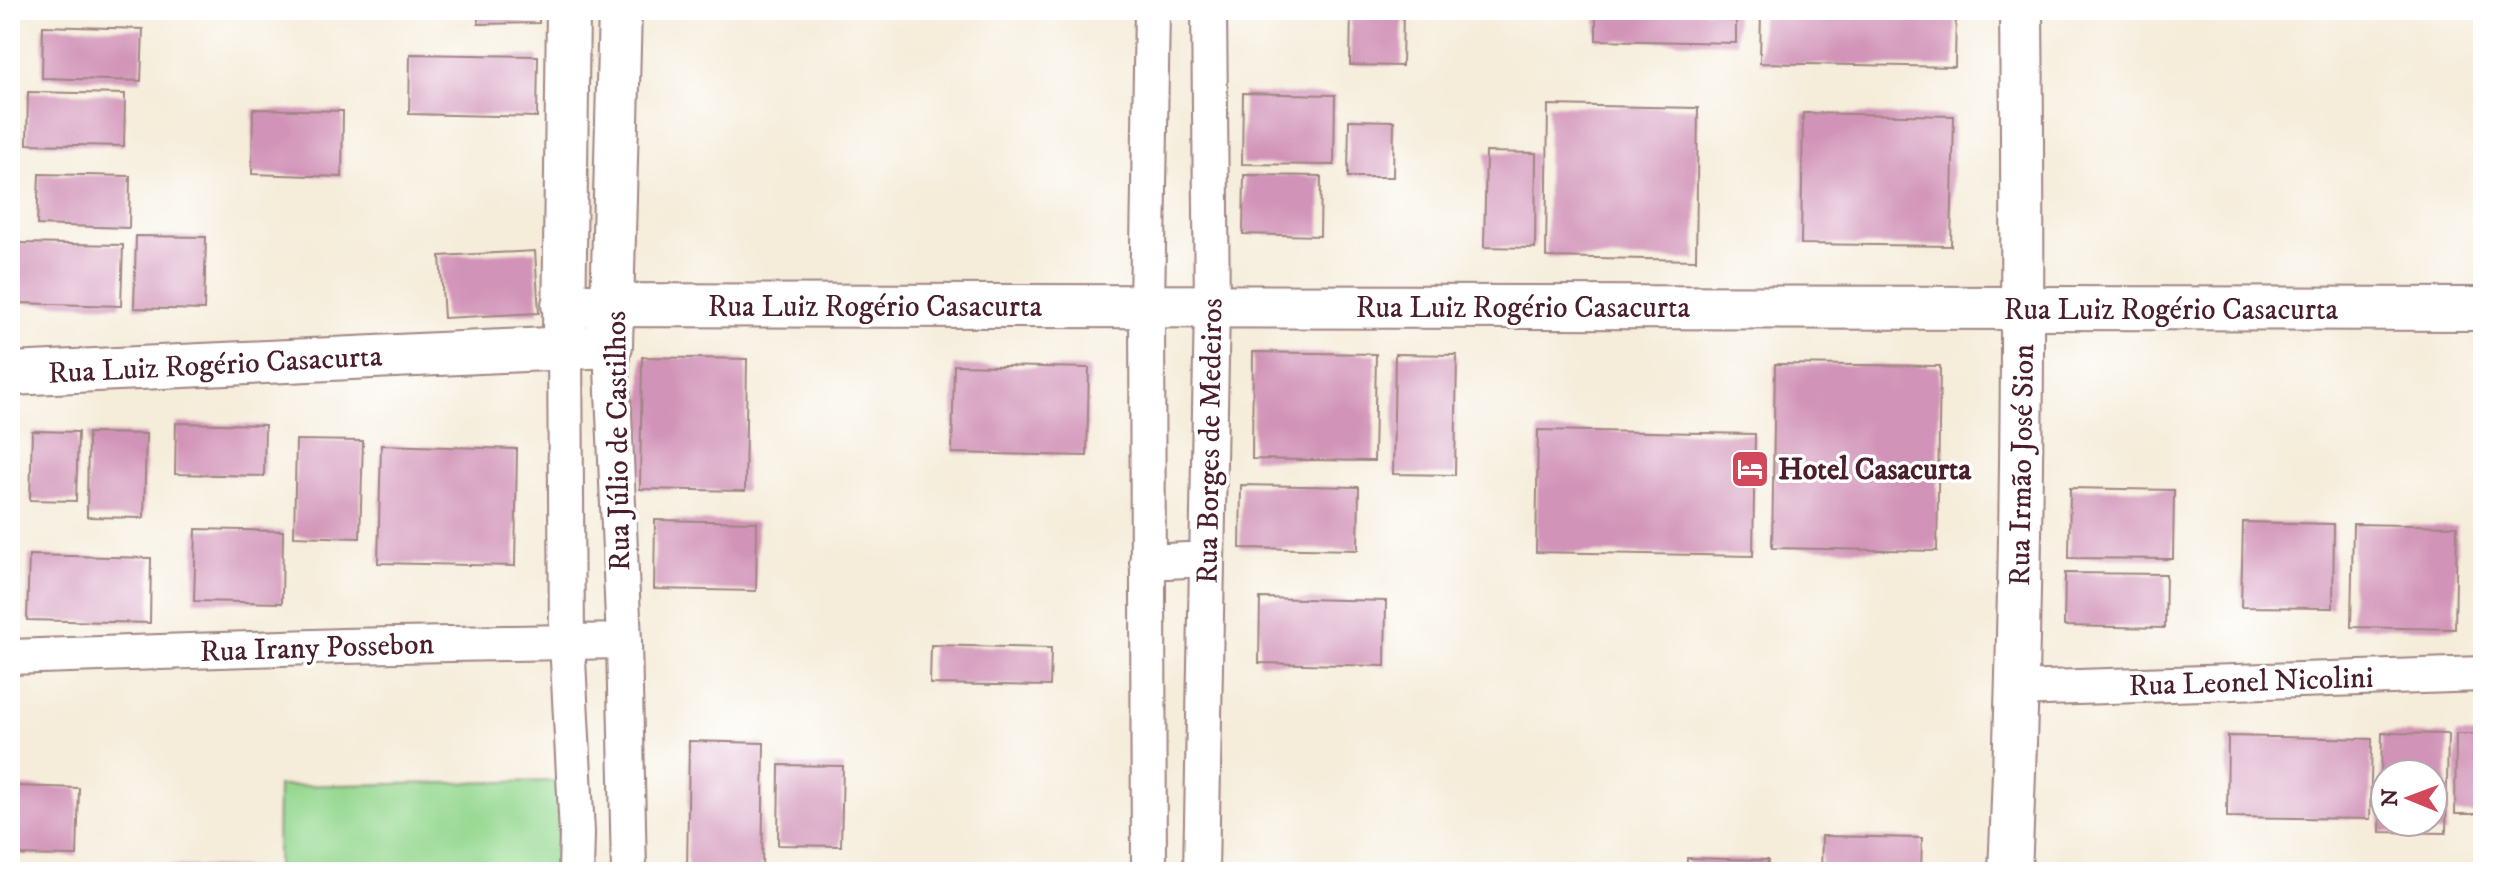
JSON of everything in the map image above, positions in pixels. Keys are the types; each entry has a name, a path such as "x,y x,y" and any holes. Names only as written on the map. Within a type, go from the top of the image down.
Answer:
{"street":[{"name":"Rua Júlio de Castilhos","path":"568,10 563,305 567,641 577,833 576,872"},
{"name":"Rua Júlio de Castilhos","path":"620,10 612,326 629,872"},
{"name":"Rua Borges de Medeiros","path":"1149,872 1147,307 1152,10"},
{"name":"Rua Borges de Medeiros","path":"1201,872 1212,307 1209,10"},
{"name":"Rua Irmão José Sion","path":"2010,872 2018,689 2024,308 2021,10"},
{"name":"Rua Luiz Rogério Casacurta","path":"563,305 612,326"},
{"name":"Rua Luiz Rogério Casacurta","path":"10,374 565,347 612,326 1147,307 2483,309"},
{"path":"1147,562 1207,559"},
{"name":"Rua Irany Possebon","path":"10,657 624,641"},
{"name":"Rua Leonel Nicolini","path":"2018,689 2483,674"}],"green space":[{"path":"558,781 559,872 277,872 278,786"}],"building":[{"path":"478,10 539,10 539,23 478,24"},
{"path":"1351,10 1403,10 1402,66 1350,65"},
{"path":"1596,10 1736,10 1736,43 1596,40"},
{"path":"1761,10 1956,10 1955,67 1760,63"},
{"path":"43,26 143,29 141,81 42,78"},
{"path":"410,54 538,56 537,117 409,114"},
{"path":"28,92 125,94 124,146 27,144"},
{"path":"1243,93 1335,95 1334,165 1242,164"},
{"path":"1548,105 1698,108 1696,260 1546,257"},
{"path":"253,109 343,111 342,177 252,174"},
{"path":"1803,113 1954,116 1951,246 1801,244"},
{"path":"1349,120 1394,121 1393,177 1348,177"},
{"path":"1486,152 1536,153 1535,248 1484,247"},
{"path":"39,174 130,176 129,228 37,225"},
{"path":"1244,175 1321,176 1320,236 1243,234"},
{"path":"136,236 206,237 204,310 134,308"},
{"path":"17,243 123,245 121,306 16,303"},
{"path":"535,251 539,313 444,318 440,256"},
{"path":"1253,352 1376,354 1374,461 1252,459"},
{"path":"1395,354 1457,355 1455,475 1393,474"},
{"path":"642,357 747,359 745,491 640,489"},
{"path":"1775,364 1940,366 1937,551 1772,548"},
{"path":"954,365 1089,368 1087,456 952,453"},
{"path":"176,423 265,425 264,476 175,474"},
{"path":"1538,430 1755,434 1753,556 1536,552"},
{"path":"32,431 78,432 76,501 30,500"},
{"path":"88,433 146,434 144,518 87,517"},
{"path":"296,440 363,441 360,538 294,536"},
{"path":"381,445 517,449 515,566 378,563"},
{"path":"1241,485 1359,487 1358,550 1240,548"},
{"path":"2070,488 2174,490 2173,559 2069,558"},
{"path":"655,520 757,522 756,591 654,589"},
{"path":"2243,522 2334,524 2333,608 2241,607"},
{"path":"2353,524 2457,526 2455,629 2351,627"},
{"path":"196,529 283,531 282,603 194,601"},
{"path":"29,555 151,558 150,623 27,620"},
{"path":"2065,573 2166,574 2165,628 2064,626"},
{"path":"1260,598 1386,601 1385,666 1259,663"},
{"path":"931,645 1051,648 1050,686 930,684"},
{"path":"2382,733 2448,734 2448,758 2381,758"},
{"path":"2456,734 2483,734 2483,814 2455,814"},
{"path":"2228,736 2372,739 2369,819 2227,817"},
{"path":"689,741 764,743 762,872 687,872"},
{"path":"779,765 843,766 841,846 778,845"},
{"path":"13,786 79,788 77,856 11,855"},
{"path":"1822,836 1922,838 1921,872 1821,872"},
{"path":"1687,858 1768,860 1767,872 1687,872"},
{"path":"153,865 271,868 271,872 153,872"}],"place":[{"name":"Hotel Casacurta","path":"1750,469"}]}
